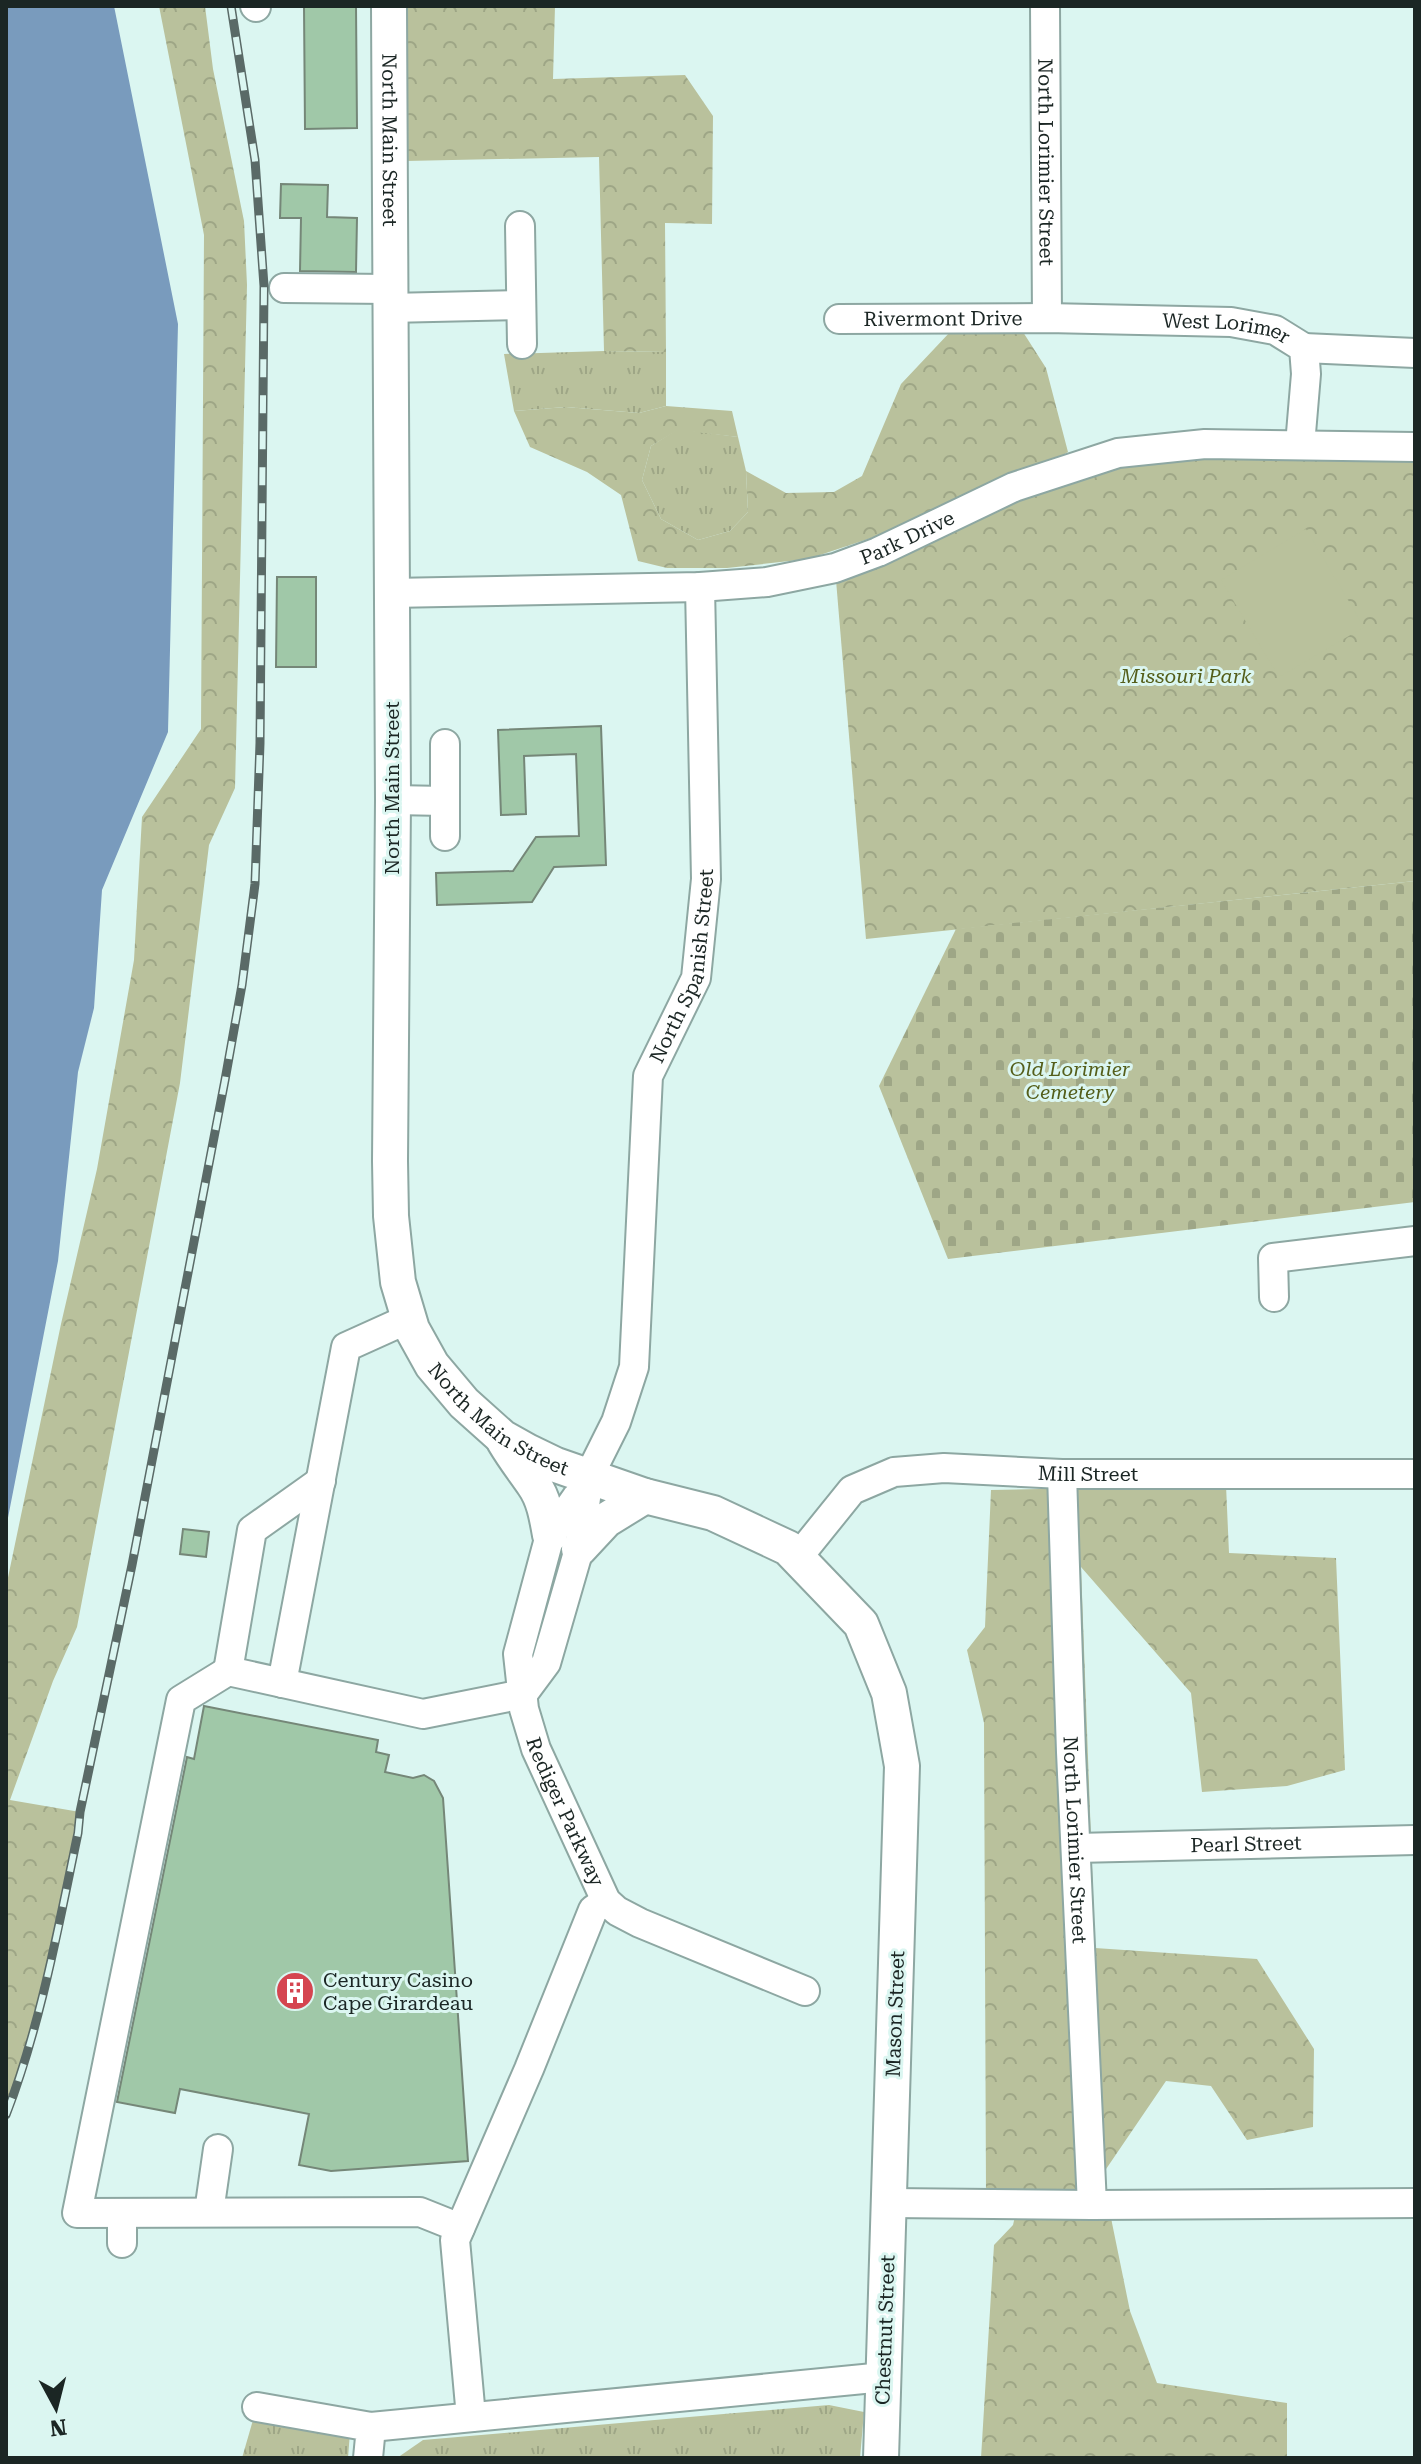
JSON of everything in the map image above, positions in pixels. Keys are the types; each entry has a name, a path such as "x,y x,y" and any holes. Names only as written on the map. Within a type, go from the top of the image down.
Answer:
{"main road":[{"name":"North Main Street","path":"389,6 393,800 391,1216 398,1282 408,1319 432,1365 464,1403 502,1437 588,1482"},
{"path":"502,1437 520,1469 535,1486 565,1542 645,1496"},
{"name":"Mason Street","path":"588,1482 713,1513 788,1548 861,1624 889,1693 902,1766 890,2203"},
{"name":"Chestnut Street","path":"881,2458 890,2203"}],"street":[{"name":"North Lorimier Street","path":"1045,6 1047,318"},
{"path":"520,226 522,344"},
{"path":"284,288 521,305"},
{"name":"Rivermont Drive","path":"839,319 1047,318"},
{"name":"West Lorimer","path":"1047,318 1231,322 1275,330 1304,348 1306,374 1300,445"},
{"path":"1304,348 1415,353"},
{"name":"Park Drive","path":"391,593 700,587 767,582 835,568 878,552 1014,487 1118,453 1205,444 1415,447"},
{"name":"North Spanish Street","path":"588,1482 616,1422 634,1367 648,1076 696,978 706,879 700,587"},
{"path":"445,744 445,836"},
{"path":"393,800 445,801"},
{"path":"1274,1297 1273,1258 1415,1241"},
{"path":"282,1683 346,1347 408,1319"},
{"name":"Mill Street","path":"798,1557 852,1490 894,1472 944,1468 1062,1474 1415,1474"},
{"name":"North Lorimier Street","path":"1062,1474 1092,2205"},
{"path":"228,1671 252,1530 321,1481"},
{"name":"Rediger Parkway","path":"588,1482 576,1498 565,1542 518,1654 529,1729 536,1749 606,1901 617,1911 805,1991"},
{"path":"460,2228 420,2212 77,2213 181,1700 228,1671 423,1714 523,1694"},
{"name":"Pearl Street","path":"1076,1848 1415,1840"},
{"path":"471,2417 455,2240 593,1910 606,1901"},
{"path":"209,2212 218,2149"},
{"path":"890,2203 1415,2203"},
{"path":"122,2213 122,2243"},
{"path":"257,2407 371,2427 884,2377"},
{"path":"368,2458 371,2427"}],"green space":[{"path":"159,6 205,6 213,69 244,221 247,285 235,788 209,845 180,1083 77,1627 53,1681 10,1800 80,1812 48,1976 6,2115 6,1587 97,1169 134,960 142,817 201,729 204,235"},
{"path":"405,6 555,6 553,79 685,75 713,116 712,224 665,223 666,352 604,351 599,157 406,161"},
{"path":"962,327 1023,332 1046,368 1068,452 1031,474 916,523 808,559 727,568 667,568 638,561 621,495 587,472 530,447 514,411 566,407 639,413 666,406 732,411 738,437 678,430 651,446 642,480 661,519 698,540 730,531 748,512 746,471 786,493 834,492 862,476 901,384 951,331"},
{"path":"666,352 666,406 639,413 566,407 514,411 504,354"},
{"path":"678,429 738,437 746,471 748,512 730,531 698,540 661,519 642,480 651,446"},
{"name":"Missouri Park","path":"1415,447 1415,881 866,939 835,568 1118,453"},
{"path":"1306,529 1364,627 1279,677 1221,580"},
{"name":"Old Lorimier Cemetery","path":"1415,881 1415,1202 948,1259 879,1086 956,929"},
{"path":"1226,1485 1229,1553 1336,1558 1345,1770 1287,1786 1202,1792 1191,1693 1081,1567 1095,1948 1257,1959 1314,2049 1313,2127 1247,2140 1211,2086 1166,2081 1102,2175 1105,2193 986,2192 984,1723 967,1650 985,1627 991,1490"},
{"path":"1016,2212 1111,2218 1130,2311 1157,2383 1287,2403 1287,2458 981,2458 994,2245 1013,2225"},
{"path":"829,2405 864,2412 860,2458 397,2458 423,2440"},
{"path":"253,2420 350,2432 348,2458 242,2458"}],"water":[{"path":"6,6 114,6 178,324 168,732 102,890 94,1008 78,1072 58,1261 6,1528"}],"building":[{"path":"304,6 356,6 357,128 305,129"},
{"path":"281,184 328,185 327,217 357,218 356,272 300,271 301,218 280,218"},
{"path":"277,577 316,577 316,667 276,667"},
{"path":"601,726 606,865 554,867 532,902 437,905 436,873 513,871 536,837 579,836 576,754 524,756 526,814 501,815 498,730"},
{"path":"183,1529 209,1532 206,1557 180,1554"},
{"name":"Century Casino Cape Girardeau","path":"204,1706 378,1740 376,1752 389,1755 385,1772 413,1778 424,1775 434,1781 443,1798 468,2161 331,2171 299,2165 309,2114 180,2089 175,2113 117,2102 187,1757 194,1759"}],"railway":[{"path":"6,2115 39,2011 78,1833 225,1080 242,985 255,884 260,743 264,286 255,160 231,6"}],"place":[{"name":"Century Casino Cape Girardeau","path":"295,1991"}]}
